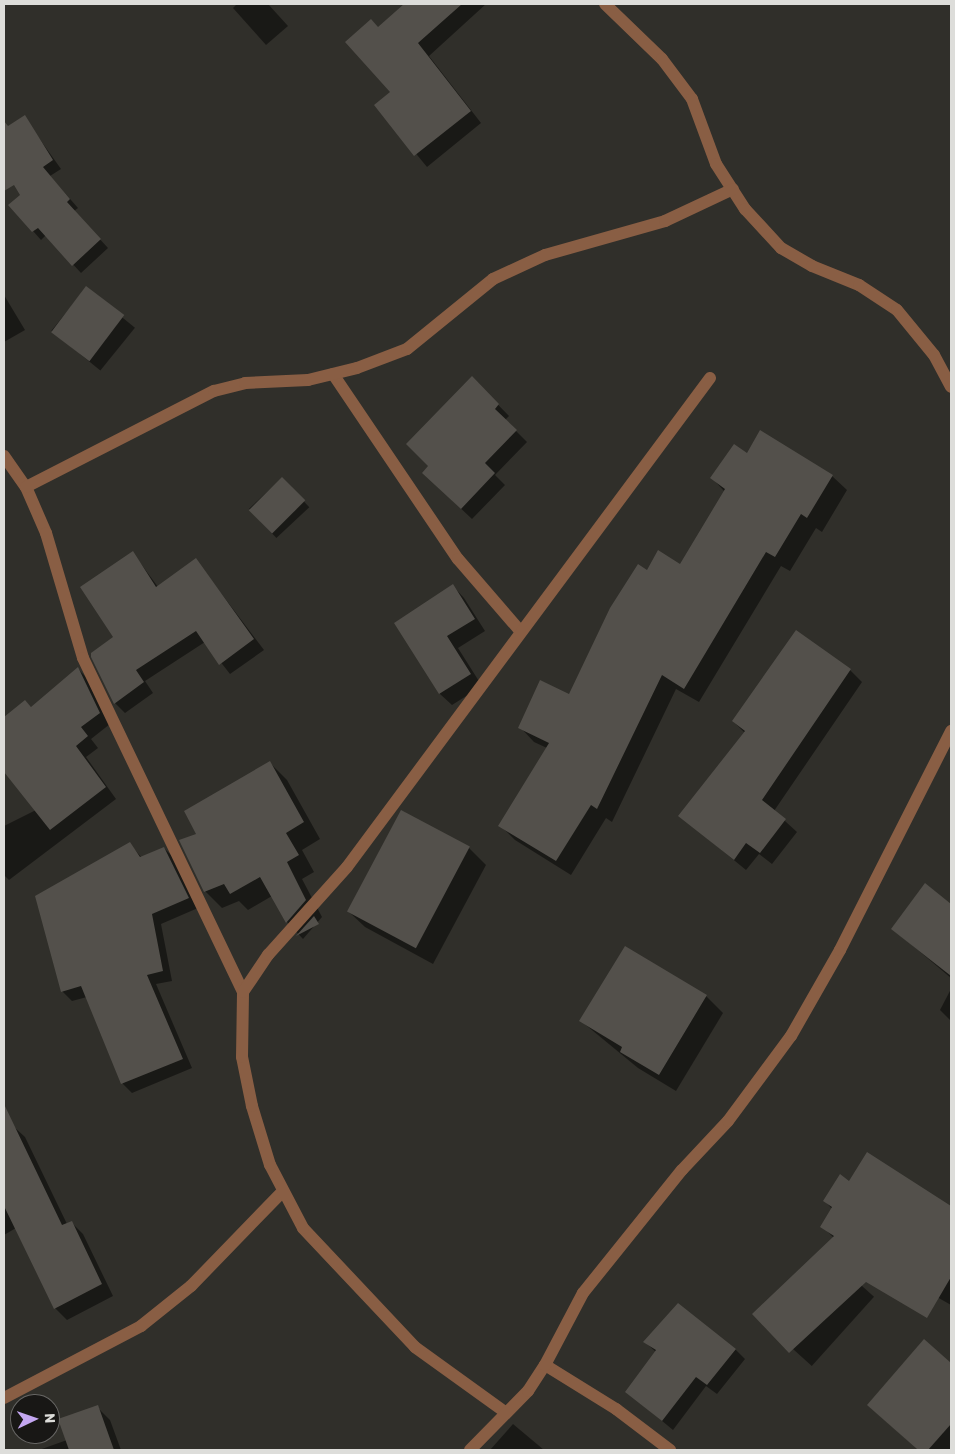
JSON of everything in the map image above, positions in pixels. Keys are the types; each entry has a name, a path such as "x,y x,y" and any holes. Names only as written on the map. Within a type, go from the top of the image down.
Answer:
{"street":[{"path":"606,4 662,59 692,99 716,164 746,209 781,248 812,266 859,285 897,310 934,355 951,387"},
{"path":"26,486 214,391 245,383 308,380 333,374 407,349 493,279 545,255 665,221 733,189"},
{"path":"333,374 458,559 522,632"},
{"path":"243,992 268,954 347,867 710,378"},
{"path":"4,456 26,486 46,532 83,658 243,992 242,1057 252,1106 270,1166 283,1191 303,1228 415,1347 505,1412"},
{"path":"470,1450 505,1412 528,1391 546,1365 583,1293 682,1170 728,1121 791,1036 840,950 951,731"},
{"path":"4,1398 141,1326 191,1286 283,1191"},
{"path":"546,1365 616,1410 670,1450"}],"building":[{"path":"404,4 462,4 418,43 471,111 414,156 374,105 390,92 345,42 371,19 378,27"},
{"path":"25,115 53,160 43,167 70,199 67,202 101,239 72,266 38,228 32,232 8,205 20,195 14,185 4,191 4,121 8,126"},
{"path":"86,286 124,315 89,361 51,332"},
{"path":"472,376 499,404 495,409 517,430 485,463 495,473 461,509 422,473 428,466 406,444"},
{"path":"760,430 833,475 807,518 801,514 775,557 766,552 684,689 662,675 597,809 591,805 556,861 498,826 549,743 518,728 540,680 569,694 610,608 638,564 647,570 658,550 680,564 725,489 710,478 734,444 747,453"},
{"path":"282,477 305,500 272,534 249,510"},
{"path":"133,551 156,587 196,558 254,639 219,665 196,631 136,670 144,682 114,704 91,657 91,653 113,637 80,587"},
{"path":"453,584 475,619 447,636 471,674 439,694 394,623"},
{"path":"796,630 851,669 762,800 786,819 760,853 746,843 734,860 678,816 745,731 732,721"},
{"path":"78,667 100,713 81,727 88,736 76,746 106,787 50,830 4,772 4,717 25,700 31,707"},
{"path":"270,761 304,822 286,833 299,855 287,862 306,900 286,923 260,877 230,894 224,884 204,892 179,840 196,834 184,811"},
{"path":"401,810 470,847 416,948 347,912"},
{"path":"130,842 140,857 164,847 189,898 152,914 163,971 147,975 183,1059 121,1084 81,986 61,992 35,896"},
{"path":"925,883 951,904 951,976 891,929"},
{"path":"314,916 319,924 296,936"},
{"path":"625,946 707,995 659,1075 620,1052 622,1047 579,1021"},
{"path":"4,1104 62,1225 72,1221 102,1284 54,1309 4,1206"},
{"path":"867,1152 951,1206 951,1277 927,1318 866,1282 789,1353 752,1314 834,1236 820,1227 832,1207 823,1201 840,1174 849,1181"},
{"path":"678,1303 736,1349 707,1385 696,1377 662,1421 625,1392 656,1350 643,1342"},
{"path":"924,1339 951,1363 951,1424 928,1450 918,1450 867,1405"},
{"path":"98,1405 114,1450 69,1450 60,1425 60,1418"}]}
